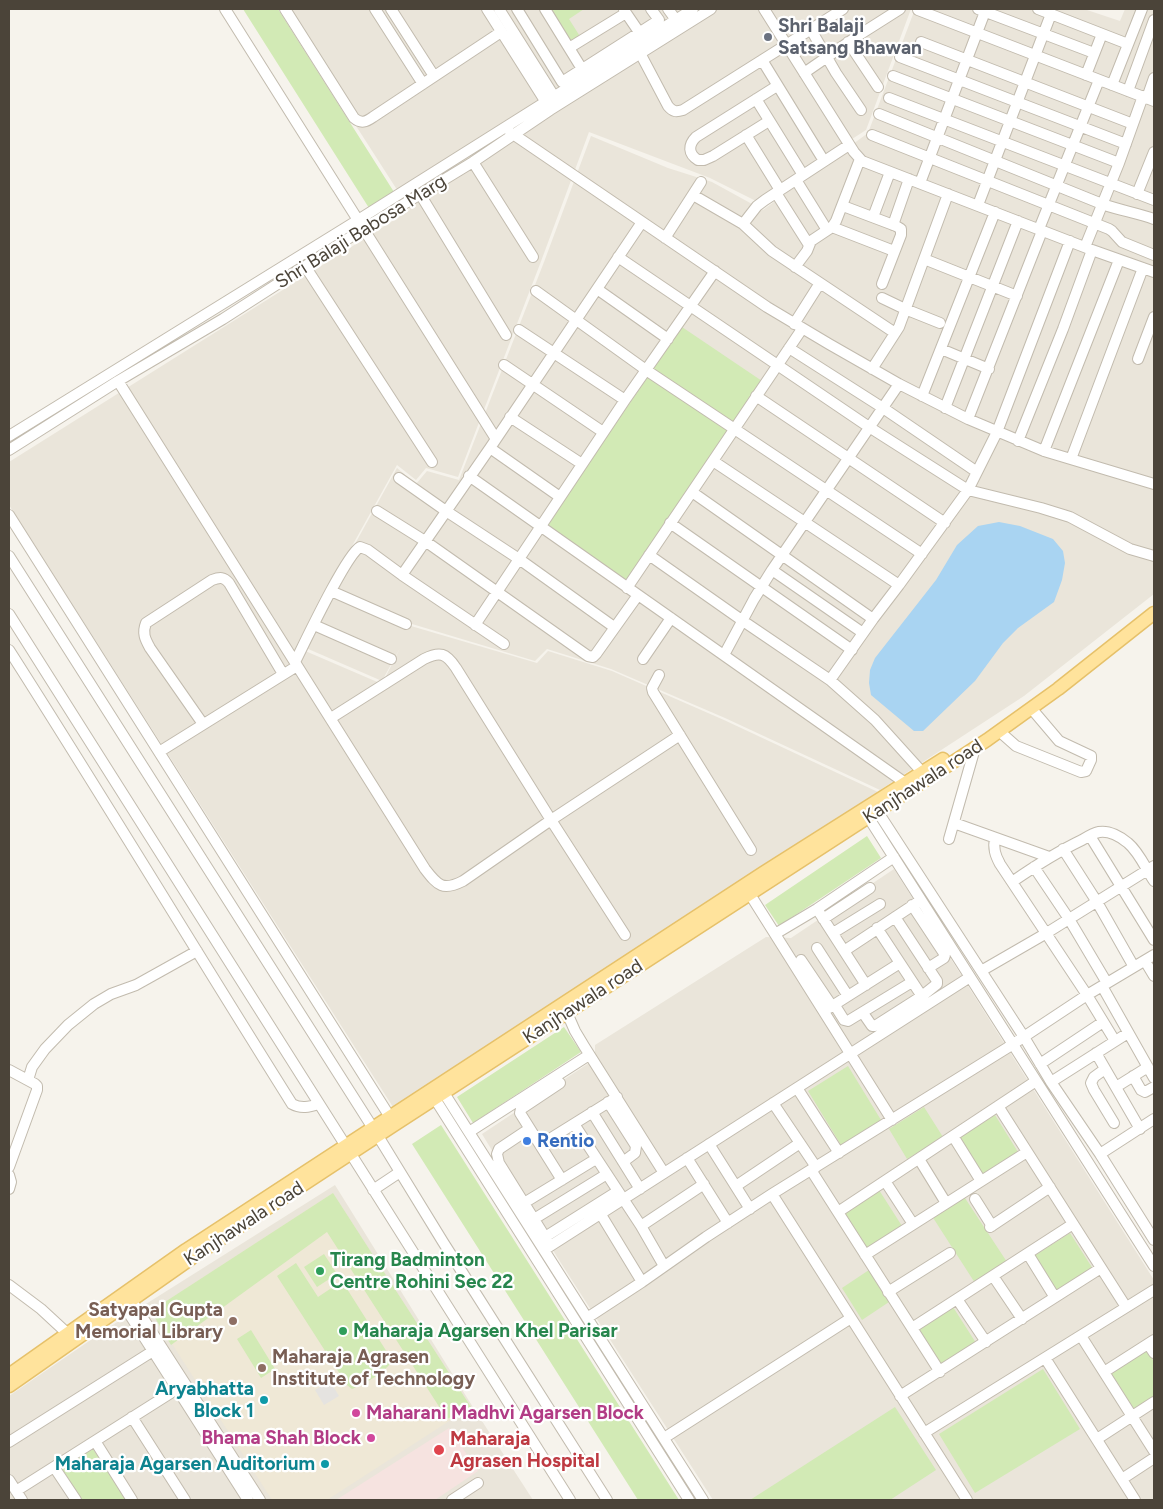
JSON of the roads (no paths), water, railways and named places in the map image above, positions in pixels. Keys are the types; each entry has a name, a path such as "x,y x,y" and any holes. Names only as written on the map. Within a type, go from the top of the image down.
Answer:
{"main road":[{"name":"Kanjhawala road","path":"870,810 904,782 983,734 1085,659 1154,603"},
{"name":"Kanjhawala road","path":"375,1132 390,1117 565,1008 870,810 975,748 1104,654 1154,613"},
{"name":"Kanjhawala road","path":"9,1375 68,1334 201,1252 375,1132 439,1096 565,1008"},
{"name":"Kanjhawala road","path":"9,1386 125,1299"}],"street":[{"path":"225,9 496,438"},
{"path":"285,9 354,118 358,121 367,122 501,32"},
{"path":"375,9 422,84"},
{"path":"391,9 434,76"},
{"path":"517,9 562,82 658,20 652,9"},
{"path":"545,9 582,69"},
{"path":"668,9 678,24"},
{"name":"Shri Balaji Babosa Marg","path":"9,450 223,319 305,266 360,225 503,128 552,103 640,53 678,24 693,9"},
{"name":"Shri Balaji Babosa Marg","path":"9,436 360,225 420,194 514,135 552,103 678,24 711,9"},
{"path":"764,9 849,145 860,159 1088,249 1149,270"},
{"path":"640,53 668,106 677,112 843,9"},
{"path":"804,73 900,9"},
{"path":"1038,9 1128,44"},
{"path":"1112,85 1142,9"},
{"path":"493,10 501,32 552,103"},
{"path":"493,10 552,103"},
{"path":"918,10 1148,99"},
{"path":"920,183 977,32 983,10 1094,53"},
{"path":"569,48 625,11 639,32"},
{"path":"978,205 1051,14"},
{"path":"1128,91 1154,20"},
{"path":"810,28 861,110"},
{"path":"1086,75 1102,34"},
{"path":"848,42 878,87"},
{"path":"921,42 1134,124"},
{"path":"900,57 1126,144"},
{"path":"762,60 824,161"},
{"path":"893,76 1119,162"},
{"path":"1018,440 1063,329 1094,224 1134,124 1148,99 1154,78"},
{"path":"968,419 1099,80"},
{"path":"769,121 714,156 704,160 698,160 689,148 696,137 777,86"},
{"path":"890,98 1154,200"},
{"path":"756,99 830,228 894,250"},
{"path":"879,114 1102,204 1119,210 1132,211 1154,219"},
{"path":"503,128 664,238 798,326 898,384 996,432 1044,451 1154,484"},
{"path":"746,135 809,245"},
{"path":"872,135 1112,231 1122,242 1154,255 1071,459"},
{"path":"743,224 757,206 849,145"},
{"path":"1138,194 1154,152"},
{"path":"795,267 814,238 830,228 842,206 860,159"},
{"path":"472,162 533,257"},
{"path":"873,218 890,172"},
{"path":"893,225 909,179"},
{"path":"664,238 701,182"},
{"path":"420,194 506,335"},
{"path":"872,369 895,333 948,194"},
{"path":"693,195 743,224 772,250 795,267 895,333"},
{"path":"842,206 899,227 902,231 882,284"},
{"path":"922,396 995,212"},
{"path":"945,408 1018,221"},
{"path":"402,575 642,222"},
{"path":"830,680 968,490 996,432 1070,241"},
{"path":"618,258 870,427 968,490 1070,517 1130,549 1154,556"},
{"path":"924,260 1017,296"},
{"path":"1044,451 1119,260"},
{"path":"305,266 432,462"},
{"path":"475,624 624,400 715,271"},
{"path":"627,588 789,348 820,283"},
{"path":"596,289 668,339"},
{"path":"536,291 575,321 646,370 922,554"},
{"path":"882,298 940,323"},
{"path":"1138,359 1154,317"},
{"path":"519,330 624,400"},
{"path":"789,348 883,408 977,472"},
{"path":"941,349 988,369"},
{"path":"504,365 603,432"},
{"path":"118,382 425,869 441,885 448,887 463,881 680,735"},
{"path":"724,655 761,587 898,384"},
{"path":"756,396 945,523"},
{"path":"510,417 582,464"},
{"path":"490,448 560,497"},
{"path":"713,461 899,585"},
{"path":"469,476 904,782"},
{"path":"399,478 519,559 614,627"},
{"path":"692,492 873,619"},
{"path":"377,511 425,541 588,656 593,657 596,654 638,595"},
{"path":"9,515 390,1117"},
{"path":"670,523 852,650"},
{"path":"159,752 296,664 331,591 352,555 360,547 368,550 504,644"},
{"path":"649,555 743,622 830,680 875,720 922,772"},
{"path":"9,556 607,1500"},
{"path":"772,570 863,633"},
{"path":"203,724 150,648 143,633 146,623 212,580 223,578 229,583 283,674"},
{"path":"331,591 406,624"},
{"path":"9,614 570,1500"},
{"path":"643,659 671,618"},
{"path":"314,625 391,659"},
{"path":"9,650 292,1104 306,1107 319,1104"},
{"path":"331,718 434,653 442,654 451,660 625,935"},
{"path":"660,675 652,690 752,850"},
{"path":"999,731 1016,746 1080,772 1086,771 1092,756 1059,742 1031,708"},
{"path":"949,839 975,748"},
{"path":"870,810 945,955 944,958 928,968"},
{"path":"870,810 981,971 1154,1240"},
{"path":"954,823 1049,857"},
{"path":"1012,882 1049,857 1098,832 1105,832 1130,844 1151,868 1154,881"},
{"path":"1090,836 1123,886 1154,940"},
{"path":"995,838 993,845 996,856 1115,1041"},
{"path":"1063,849 1097,902 1134,967"},
{"path":"775,934 817,909 894,857"},
{"path":"1034,867 1069,919 1128,1033 1154,1078"},
{"path":"981,971 1045,934 1151,868"},
{"path":"823,919 870,888"},
{"path":"747,890 775,934 830,1007 846,1021 848,1022 912,982"},
{"path":"844,950 917,902"},
{"path":"917,902 970,977 1154,1266"},
{"path":"833,933 880,904"},
{"path":"817,909 866,985"},
{"path":"546,1244 620,1195 640,1188 664,1173 850,1054 924,1000 937,984 895,917"},
{"path":"877,928 924,1000"},
{"path":"817,948 848,996"},
{"path":"28,1080 32,1067 45,1049 68,1025 94,1004 111,994 144,981 197,951"},
{"path":"587,1318 772,1194 1154,955"},
{"path":"802,960 830,1007 850,1054 892,1120"},
{"path":"1145,961 1154,976"},
{"path":"830,1007 900,963"},
{"path":"863,1012 873,1027 970,977"},
{"path":"565,1008 575,1031 636,1146 635,1153 623,1162"},
{"path":"1040,1064 1103,1022"},
{"path":"1051,1082 1128,1033"},
{"path":"1096,1053 1140,1129"},
{"path":"469,1132 589,1055"},
{"path":"1116,1087 1148,1067"},
{"path":"1105,1069 1094,1077 1091,1083 1114,1123"},
{"path":"9,1070 37,1086 9,1167"},
{"path":"1133,1076 1141,1090 1145,1092 1154,1087"},
{"path":"838,1212 1036,1081"},
{"path":"560,1084 520,1111 521,1116 562,1180"},
{"path":"797,1088 839,1152"},
{"path":"439,1096 469,1132 546,1244"},
{"path":"439,1096 690,1500"},
{"path":"540,1146 613,1100"},
{"path":"613,1100 664,1173"},
{"path":"773,1103 800,1144 838,1212 940,1372"},
{"path":"998,1106 1126,1308"},
{"path":"592,1112 640,1188"},
{"path":"1100,1154 1154,1119"},
{"path":"574,1124 664,1266"},
{"path":"529,1129 499,1149 497,1154 500,1163 534,1219 587,1318 703,1500"},
{"path":"953,1136 981,1181"},
{"path":"709,1144 750,1209"},
{"path":"736,1186 800,1144"},
{"path":"865,1255 1027,1152"},
{"path":"687,1158 728,1223"},
{"path":"524,1203 596,1159"},
{"path":"919,1159 946,1203"},
{"path":"373,1190 400,1172"},
{"path":"534,1219 606,1174"},
{"path":"9,1175 11,1182 9,1189"},
{"path":"885,1181 914,1224"},
{"path":"640,1226 704,1184"},
{"path":"975,1199 991,1227 1050,1187"},
{"path":"772,1194 967,1500"},
{"path":"546,1244 600,1214 620,1195"},
{"path":"600,1214 642,1282"},
{"path":"912,1328 1074,1224"},
{"path":"888,1292 950,1253"},
{"path":"1028,1254 1054,1296"},
{"path":"900,1396 1022,1319 1054,1296 1101,1268"},
{"path":"993,1276 1022,1319"},
{"path":"9,1285 41,1309 68,1334"},
{"path":"924,1433 1154,1290"},
{"path":"125,1299 153,1351 248,1500"},
{"path":"125,1299 260,1500"},
{"path":"957,1299 986,1342"},
{"path":"664,1438 850,1318"},
{"path":"1081,1336 1154,1451"},
{"path":"1104,1372 1151,1342 1154,1353"},
{"path":"9,1442 153,1351"},
{"path":"1045,1358 1136,1500"},
{"path":"9,1480 19,1496 54,1467 177,1389"},
{"path":"1097,1440 1154,1402"},
{"path":"132,1418 185,1500"},
{"path":"95,1441 132,1500"},
{"path":"1122,1479 1154,1458"},
{"path":"54,1467 76,1500"},
{"path":"452,1500 478,1483"}],"water":[{"path":"999,522 1020,526 1053,539 1063,551 1065,563 1062,580 1054,602 1018,628 1003,643 975,681 923,731 914,731 871,695 869,683 870,670 875,658 936,580 957,545 978,526"}],"place":[{"name":"Shri Balaji Satsang Bhawan","path":"768,37"},
{"name":"Rentio","path":"527,1141"},
{"name":"Tirang Badminton Centre Rohini Sec 22","path":"320,1271"},
{"name":"Satyapal Gupta Memorial Library","path":"233,1321"},
{"name":"Maharaja Agarsen Khel Parisar","path":"343,1331"},
{"name":"Maharaja Agrasen Institute of Technology","path":"262,1368"},
{"name":"Aryabhatta Block 1","path":"264,1400"},
{"name":"Maharani Madhvi Agarsen Block","path":"356,1413"},
{"name":"Bhama Shah Block","path":"371,1438"},
{"name":"Maharaja Agrasen Hospital","path":"439,1450"},
{"name":"Maharaja Agarsen Auditorium","path":"325,1464"}]}
